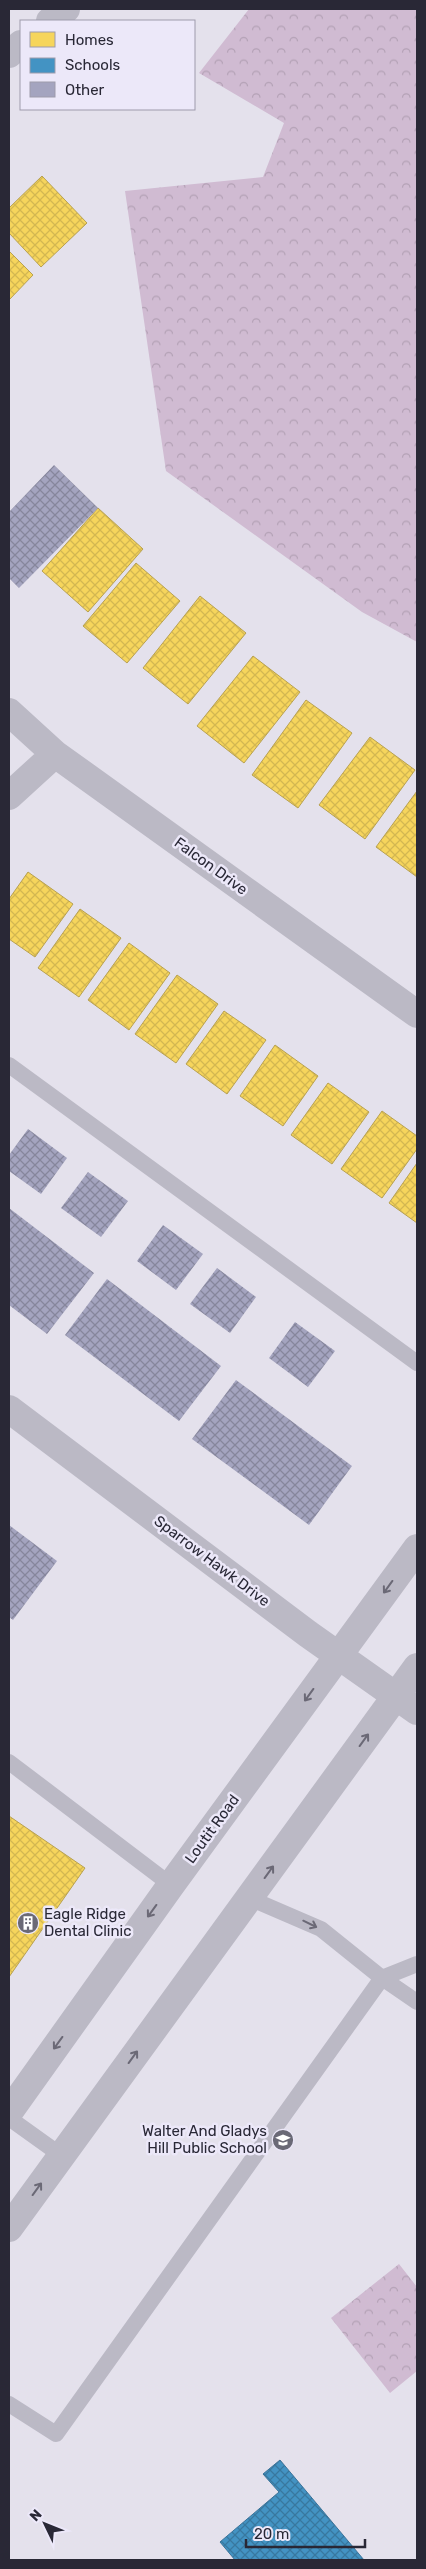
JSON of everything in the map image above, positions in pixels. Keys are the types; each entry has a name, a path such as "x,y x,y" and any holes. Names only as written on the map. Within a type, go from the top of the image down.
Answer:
{"street":[{"path":"51,20 66,9"},
{"path":"9,54 20,45"},
{"name":"Falcon Drive","path":"9,712 55,754 417,1014"},
{"path":"9,796 55,754"},
{"name":"Sparrow Hawk Drive","path":"9,1409 338,1655 407,1704"},
{"name":"Loutit Road","path":"9,2112 171,1885 417,1548"},
{"path":"9,2228 249,1898 407,1704 417,1667"}],"lane":[{"path":"9,1065 417,1362"},
{"path":"9,1762 171,1885"},
{"path":"249,1898 322,1929 382,1978 417,2002"},
{"path":"9,2404 56,2434 382,1978 417,1964"},
{"path":"9,2118 62,2156"}],"green space":[{"path":"249,9 417,9 417,642 362,612 166,471 125,191 263,177 284,123 199,73"},
{"path":"399,2264 417,2287 417,2371 390,2393 331,2318"}],"building: Homes":[{"path":"42,176 87,223 41,267 9,233 9,208"},
{"path":"9,251 33,275 9,300"},
{"path":"98,508 143,549 88,612 42,571"},
{"path":"136,563 180,601 127,663 83,626"},
{"path":"200,596 246,633 188,704 143,668"},
{"path":"253,656 300,692 244,763 197,726"},
{"path":"306,700 352,733 298,808 252,775"},
{"path":"370,737 415,770 365,839 319,805"},
{"path":"417,791 417,877 376,847"},
{"path":"28,872 73,904 35,957 9,939 9,899"},
{"path":"80,909 121,938 79,997 38,968"},
{"path":"129,943 170,973 129,1030 88,1000"},
{"path":"177,975 218,1004 176,1063 135,1034"},
{"path":"224,1011 266,1040 227,1094 186,1064"},
{"path":"275,1045 318,1076 283,1126 240,1096"},
{"path":"328,1083 369,1112 332,1164 291,1135"},
{"path":"382,1111 417,1136 417,1149 382,1198 341,1169"},
{"path":"417,1163 417,1223 389,1203"},
{"name":"Eagle Ridge Dental Clinic","path":"9,1816 85,1868 9,1977"}],"building: Schools":[{"path":"280,2460 364,2560 235,2560 220,2542 279,2492 263,2474"}],"building: Other":[{"path":"54,465 98,508 19,588 9,578 9,512"},
{"path":"28,1129 67,1158 41,1194 9,1171 9,1155"},
{"path":"88,1172 128,1201 101,1237 61,1208"},
{"path":"9,1208 94,1273 47,1334 9,1305"},
{"path":"163,1225 203,1254 176,1290 137,1261"},
{"path":"217,1268 256,1297 230,1333 190,1304"},
{"path":"107,1279 221,1366 179,1421 65,1335"},
{"path":"295,1322 335,1351 308,1387 269,1358"},
{"path":"236,1380 352,1466 309,1525 192,1439"},
{"path":"9,1525 57,1561 13,1620 9,1617"}],"place":[{"name":"Eagle Ridge Dental Clinic","path":"28,1923"},
{"name":"Walter And Gladys Hill Public School","path":"283,2140"}]}
